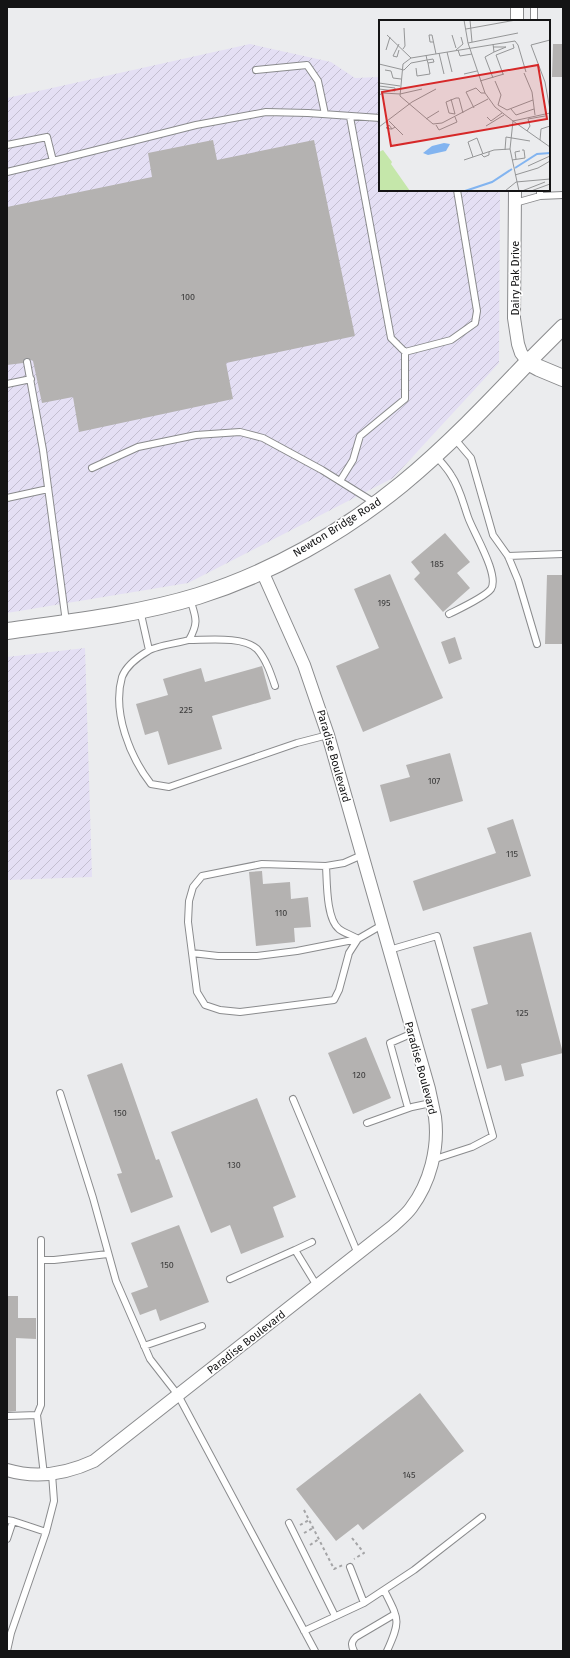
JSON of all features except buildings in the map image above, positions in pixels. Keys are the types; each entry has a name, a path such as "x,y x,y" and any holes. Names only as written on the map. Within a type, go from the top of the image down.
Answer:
{"main road":[{"path":"528,362 538,368 563,378"},
{"name":"Newton Bridge Road","path":"7,631 66,623 140,610 190,598 262,571 310,547 376,503 401,484 453,437 528,362"}],"street":[{"path":"517,7 517,20"},
{"name":"Dairy Pak Drive","path":"515,191 514,318 518,344 528,362"},
{"path":"528,362 563,327"},
{"name":"Paradise Boulevard","path":"7,1470 30,1475 48,1474 67,1472 94,1461 393,1226 410,1210 423,1190 432,1160 436,1143 435,1117 432,1102 328,735 304,665 262,571"}],"lane":[{"path":"534,7 534,20"},
{"path":"256,70 307,65 318,81 325,114"},
{"path":"7,172 196,125 266,112 379,118"},
{"path":"340,481 353,460 360,436 405,399 405,352 391,338 350,117"},
{"path":"7,145 47,137 53,161"},
{"path":"405,352 451,340 475,323 477,311 457,191"},
{"path":"515,203 540,193 563,195"},
{"path":"27,362 48,489 66,623"},
{"path":"7,384 31,379"},
{"path":"92,468 138,446 196,435 240,432 263,438 376,503"},
{"path":"453,437 471,458 493,535 508,556 518,580 537,644"},
{"path":"435,454 452,475 463,498 469,518 489,560 493,581 491,589 479,598 449,614"},
{"path":"7,498 48,489"},
{"path":"508,556 563,554"},
{"path":"189,640 196,628 195,616 190,598"},
{"path":"140,610 149,650"},
{"path":"275,686 270,669 256,649 241,641 189,640 149,650 130,665 122,677 119,702 128,746 140,770 151,784 169,787 297,743 328,735"},
{"path":"358,939 349,953 339,990 334,1000 240,1012 220,1010 205,1005 197,992 188,922 189,901 193,887 202,876 262,864 326,866 344,863 362,855"},
{"path":"326,866 328,904 334,922 338,928 358,939"},
{"path":"192,953 218,956 257,956 297,951 358,939 382,925"},
{"path":"389,950 437,936 493,1136 472,1147 432,1160"},
{"path":"408,1108 390,1043 413,1033"},
{"path":"60,1093 116,1281 144,1346 150,1359 178,1395 315,1651"},
{"path":"293,1100 358,1254"},
{"path":"367,1123 408,1108 432,1102"},
{"path":"8,1651 12,1633 46,1532 54,1501 37,1415 41,1405 41,1240"},
{"path":"230,1279 312,1242"},
{"path":"295,1250 317,1286"},
{"path":"41,1260 108,1254"},
{"path":"144,1346 202,1326"},
{"path":"7,1416 37,1415"},
{"path":"304,1631 364,1602 384,1590 414,1570 482,1517"},
{"path":"7,1539 10,1520 46,1532"},
{"path":"290,1522 335,1616"},
{"path":"348,1565 364,1602"},
{"path":"384,1590 397,1619 397,1630 387,1651"},
{"path":"354,1651 351,1646 352,1641 356,1637 395,1614"}],"path":[{"path":"304,1510 334,1569 348,1565"},
{"path":"352,1538 364,1553 352,1560"},
{"path":"302,1549 319,1539"}],"shaded area":[{"path":"250,44 331,62 355,78 379,77 379,191 500,191 499,363 393,478 188,583 7,613 7,98"},
{"path":"85,648 92,877 7,880 7,657"}]}
